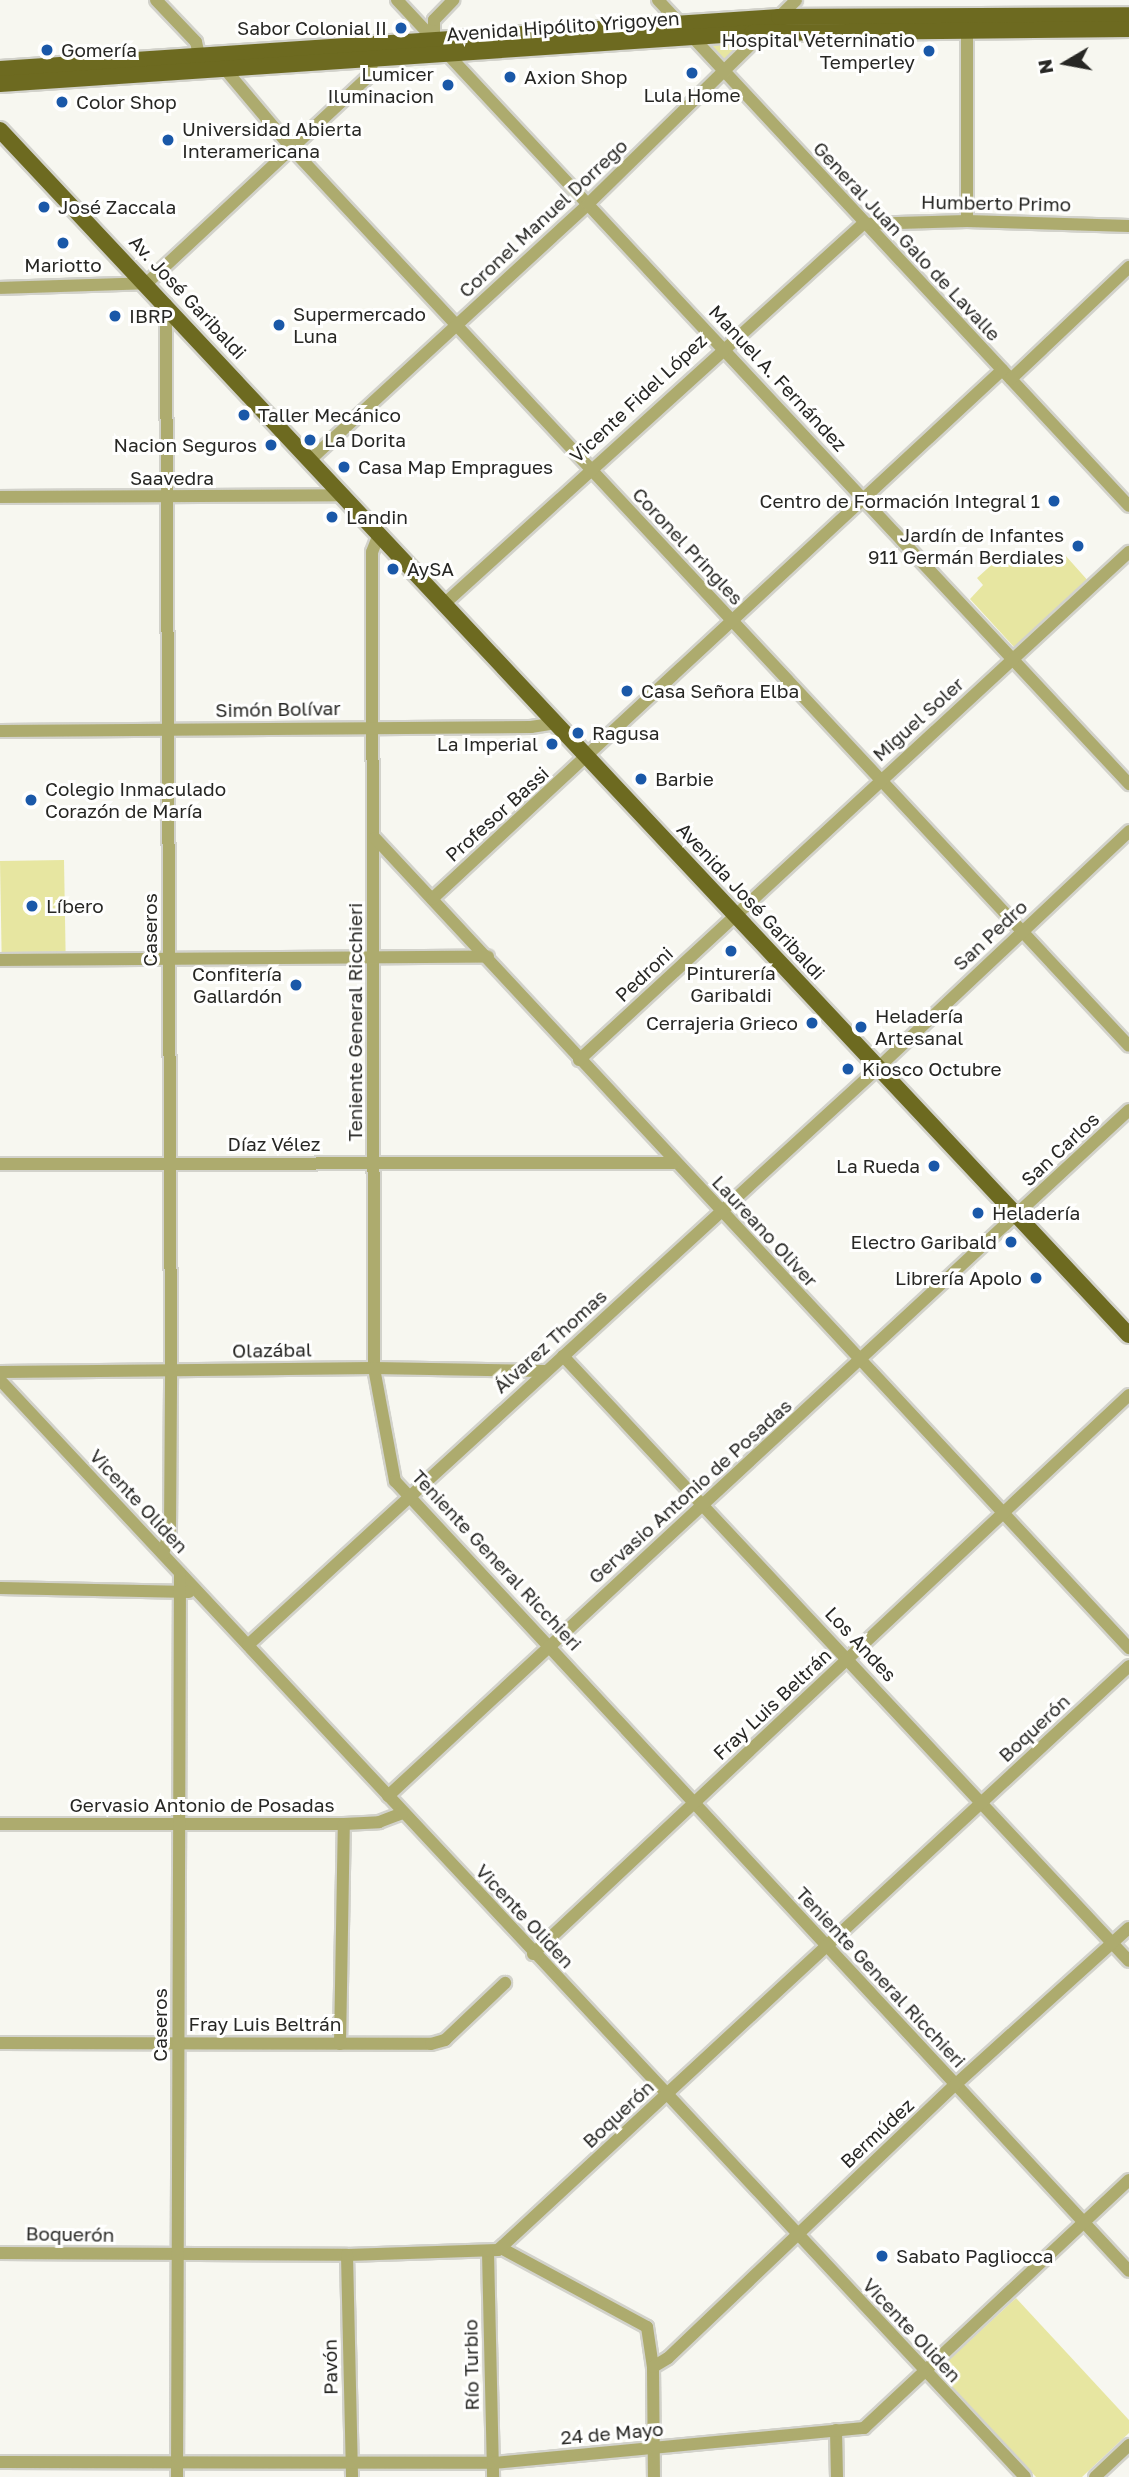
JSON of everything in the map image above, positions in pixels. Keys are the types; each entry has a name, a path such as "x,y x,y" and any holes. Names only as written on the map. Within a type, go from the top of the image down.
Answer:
{"main road":[{"name":"Avenida Hipólito Yrigoyen","path":"0,84 223,68 377,52 434,39 779,17 1129,15"},
{"name":"Avenida Hipólito Yrigoyen","path":"0,69 199,55 377,52 448,55 765,33 1129,29"},
{"name":"Av. José Garibaldi","path":"0,130 344,495"},
{"name":"Avenida José Garibaldi","path":"344,495 443,605 1129,1335"}],"street":[{"path":"156,0 196,42 199,55"},
{"name":"Manuel A. Fernández","path":"397,0 1129,784"},
{"path":"434,39 435,20 453,0"},
{"name":"General Juan Galo de Lavalle","path":"658,0 863,224 1129,506"},
{"name":"Coronel Manuel Dorrego","path":"311,459 588,204 796,0"},
{"path":"967,29 967,220"},
{"path":"0,288 147,284 368,77 377,52"},
{"name":"Coronel Pringles","path":"223,68 293,150 456,326 1129,1046"},
{"name":"Humberto Primo","path":"863,224 967,220 1129,226"},
{"name":"Vicente Fidel López","path":"443,605 722,347 863,224"},
{"name":"Profesor Bassi","path":"432,899 588,757 863,498 1129,267"},
{"name":"Caseros","path":"163,1554 170,1530 171,1371 166,304"},
{"name":"Saavedra","path":"0,497 344,495"},
{"name":"Teniente General Ricchieri","path":"379,534 372,552 375,838 374,1368 395,1481 408,1499 550,1644 826,1948 1129,2271"},
{"name":"Miguel Soler","path":"735,916 1129,552"},
{"name":"Simón Bolívar","path":"0,731 531,727 556,723"},
{"name":"San Pedro","path":"879,1067 1129,831"},
{"name":"Laureano Oliver","path":"375,838 488,957 674,1163 1129,1648"},
{"name":"Pedroni","path":"579,1060 735,916"},
{"path":"0,960 169,956 488,957"},
{"name":"Álvarez Thomas","path":"248,1645 879,1067"},
{"name":"San Carlos","path":"1017,1215 1129,1110"},
{"name":"Díaz Vélez","path":"0,1164 674,1163"},
{"name":"Gervasio Antonio de Posadas","path":"388,1796 550,1644 704,1507 1017,1215"},
{"name":"Los Andes","path":"563,1356 1129,1961"},
{"name":"Olazábal","path":"0,1372 374,1368 545,1371"},
{"name":"Vicente Oliden","path":"0,1380 1024,2477"},
{"name":"Fray Luis Beltrán","path":"533,1954 1129,1395"},
{"name":"Caseros","path":"177,2477 180,1573"},
{"path":"0,1588 198,1592"},
{"name":"Boquerón","path":"0,2253 347,2255 488,2252 501,2248 1129,1666"},
{"name":"Gervasio Antonio de Posadas","path":"0,1824 344,1824 379,1822 402,1813"},
{"path":"340,2043 344,1824"},
{"name":"Bermúdez","path":"653,2367 668,2358 955,2085 1129,1928"},
{"name":"Fray Luis Beltrán","path":"0,2043 438,2043 505,1983"},
{"name":"24 de Mayo","path":"0,2462 493,2463 869,2425 1129,2180"},
{"path":"501,2248 640,2321 650,2334 654,2477"},
{"name":"Río Turbio","path":"488,2252 493,2477"},
{"name":"Pavón","path":"347,2255 352,2477"},
{"path":"836,2430 837,2477"},
{"path":"1095,2477 1129,2445"}],"shaded area":[{"path":"760,35 725,71 696,40"},
{"path":"1007,551 1065,555 1090,583 1020,646 1014,647 970,599 983,585 977,578"},
{"name":"Líbero","path":"64,860 66,952 2,953 0,861"},
{"path":"1016,2298 1129,2420 1129,2433 1082,2477 1036,2477 937,2371"}],"place":[{"name":"Sabor Colonial II","path":"401,28"},
{"name":"Gomería","path":"47,50"},
{"name":"Hospital Veterninatio Temperley","path":"929,51"},
{"name":"Lula Home","path":"692,73"},
{"name":"Axion Shop","path":"510,77"},
{"name":"Lumicer Iluminacion","path":"448,85"},
{"name":"Color Shop","path":"62,102"},
{"name":"Universidad Abierta Interamericana","path":"168,140"},
{"name":"José Zaccala","path":"44,207"},
{"name":"Mariotto","path":"63,243"},
{"name":"IBRP","path":"115,316"},
{"name":"Supermercado Luna","path":"279,325"},
{"name":"Taller Mecánico","path":"244,415"},
{"name":"La Dorita","path":"310,440"},
{"name":"Nacion Seguros","path":"271,445"},
{"name":"Casa Map Empragues","path":"344,467"},
{"name":"Centro de Formación Integral 1","path":"1054,501"},
{"name":"Landin","path":"332,517"},
{"name":"Jardín de Infantes 911 Germán Berdiales","path":"1078,546"},
{"name":"AySA","path":"393,569"},
{"name":"Casa Señora Elba","path":"627,691"},
{"name":"Ragusa","path":"578,733"},
{"name":"La Imperial","path":"552,744"},
{"name":"Barbie","path":"641,779"},
{"name":"Colegio Inmaculado Corazón de María","path":"31,800"},
{"name":"Líbero","path":"32,906"},
{"name":"Pinturería Garibaldi","path":"731,951"},
{"name":"Confitería Gallardón","path":"296,985"},
{"name":"Cerrajeria Grieco","path":"812,1023"},
{"name":"Heladería Artesanal","path":"861,1027"},
{"name":"Kiosco Octubre","path":"848,1069"},
{"name":"La Rueda","path":"934,1166"},
{"name":"Heladería","path":"978,1213"},
{"name":"Electro Garibald","path":"1011,1242"},
{"name":"Librería Apolo","path":"1036,1278"},
{"name":"Sabato Pagliocca","path":"882,2256"}]}
